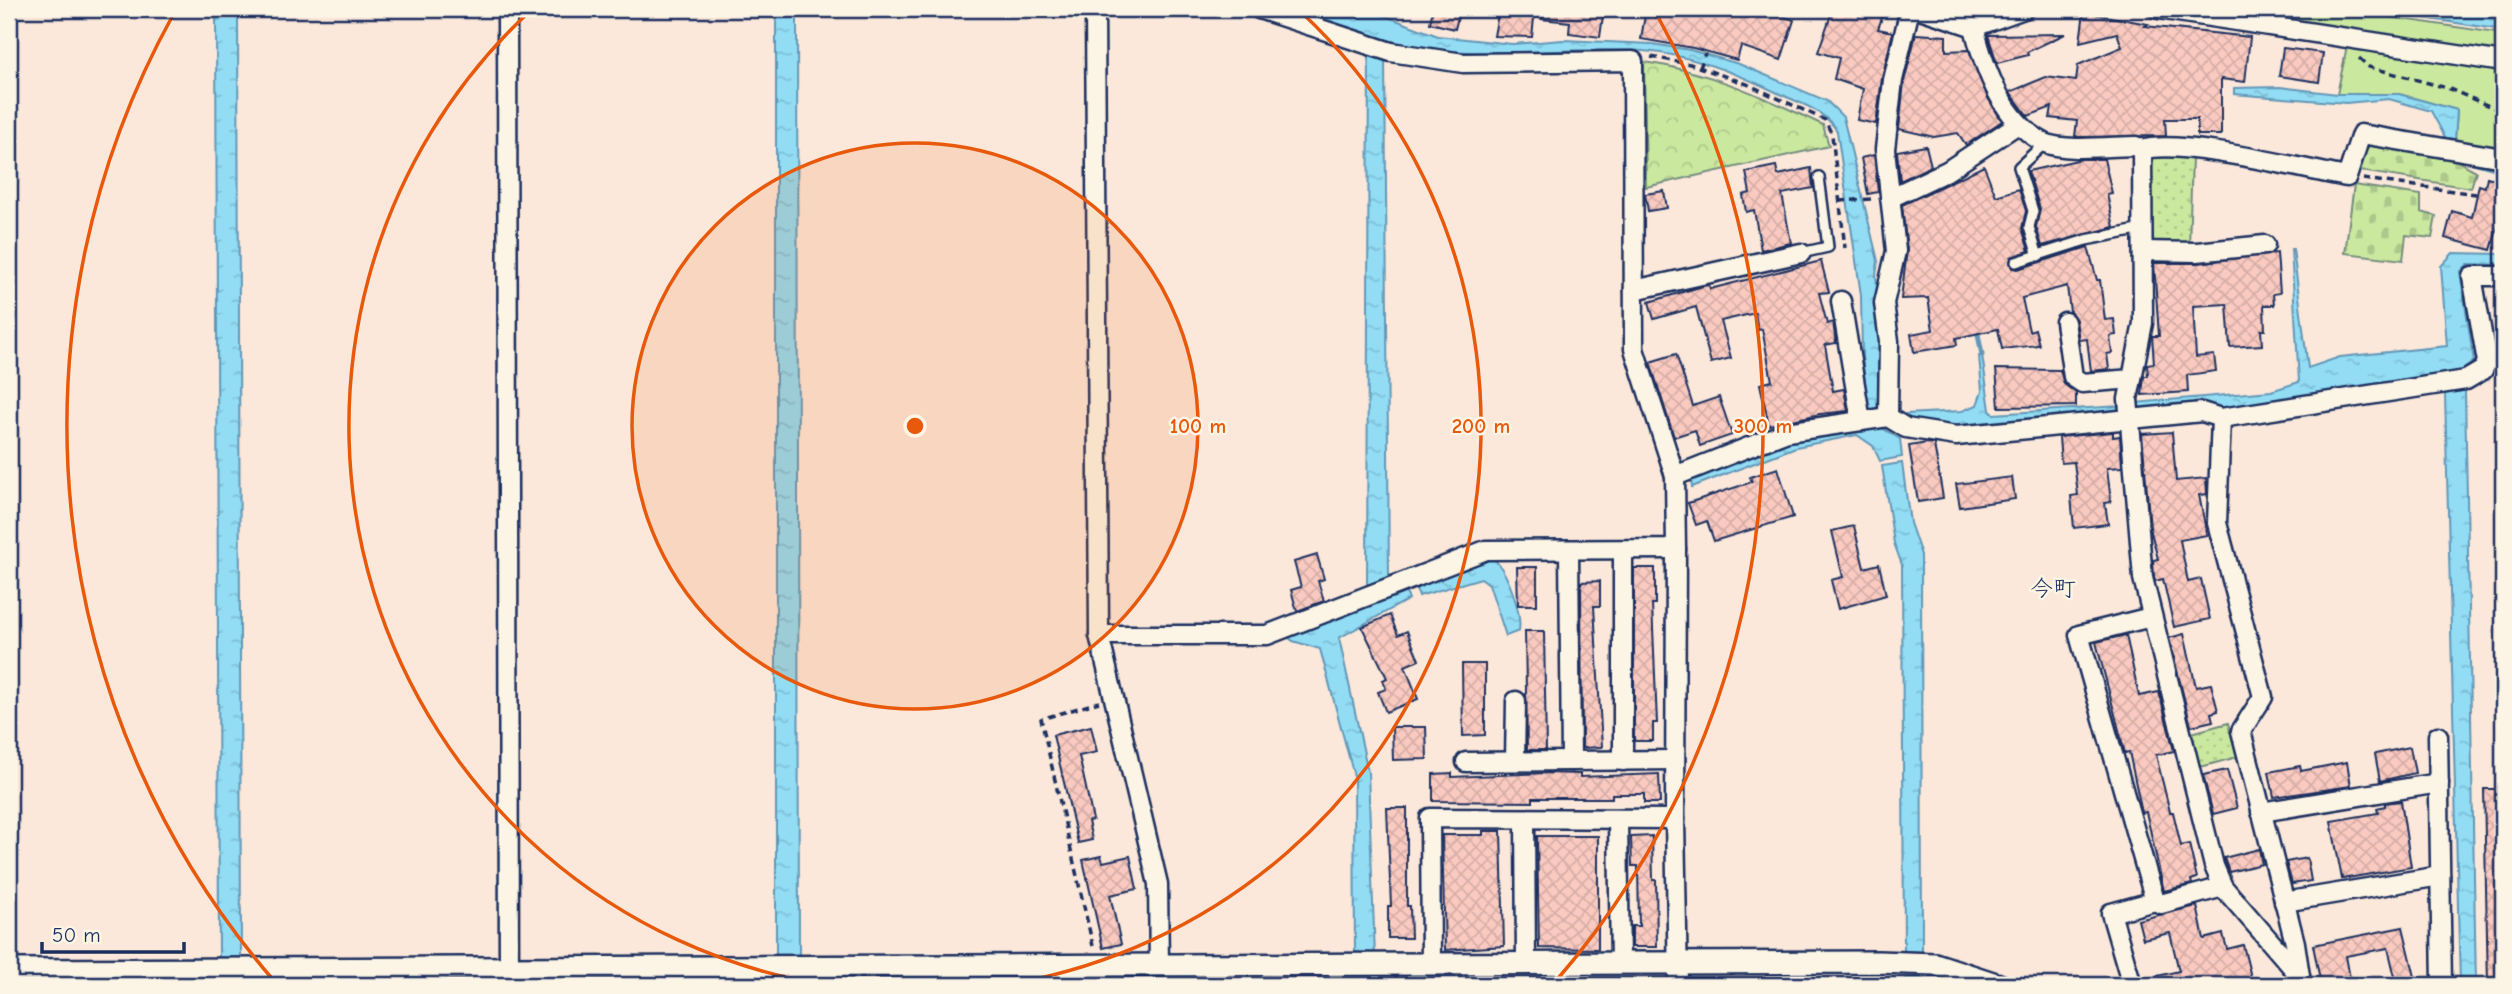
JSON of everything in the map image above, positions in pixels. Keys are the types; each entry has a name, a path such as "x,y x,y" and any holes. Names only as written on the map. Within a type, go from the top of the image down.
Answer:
{"street":[{"path":"507,9 509,977"},
{"path":"1094,9 1099,635 1158,884 1159,966"},
{"path":"1259,9 1391,52 1464,63 1633,61 1634,349 1675,476 1678,977"},
{"path":"1888,417 1889,341 1884,303 1896,251 1885,149 1893,80 1910,9"},
{"path":"1920,9 1974,27 2024,9"},
{"path":"2158,9 2330,33 2503,62"},
{"path":"1974,27 1984,66 2018,124 2045,144 2136,146 2142,150"},
{"path":"1890,198 1947,171 2018,124"},
{"path":"2142,150 2151,147 2190,148 2347,177 2361,134 2503,158"},
{"path":"2142,150 2143,323 2128,399 2143,578 2214,866 2223,887 2301,981"},
{"path":"2143,251 2197,252 2264,245"},
{"path":"1634,290 1801,253"},
{"path":"1675,476 1787,432 1888,417 1906,428 1956,436 2202,412 2221,418 2466,380 2483,370 2487,362 2472,276 2503,276"},
{"path":"1841,301 1861,421"},
{"path":"2065,321 2073,377 2082,383 2132,379"},
{"path":"2221,418 2217,523 2263,697 2241,731 2301,981"},
{"path":"1099,635 1267,635 1486,550 1676,549"},
{"path":"1569,550 1571,761"},
{"path":"1623,550 1623,761"},
{"path":"2151,617 2079,635 2155,901"},
{"path":"1515,761 1516,701"},
{"path":"2438,736 2442,985"},
{"path":"1466,762 1675,760"},
{"path":"2261,812 2438,783"},
{"path":"1431,965 1430,818 1675,819"},
{"path":"1525,819 1526,964"},
{"path":"1618,819 1620,964"},
{"path":"2284,902 2440,876"},
{"path":"2132,985 2111,913 2155,901 2161,904 2223,887"},
{"path":"9,970 509,977 1100,976 1159,966 1620,964 1678,977 1878,962 1936,964 1999,985"}],"lane":[{"path":"2038,256 2029,227 2033,211 2019,167 2045,144"},
{"path":"1801,253 1828,247 1819,177"},
{"path":"2015,262 2086,240 2143,229"}],"path":[{"path":"2330,33 2369,67 2448,88 2503,112"},
{"path":"1700,68 1705,53"},
{"path":"1633,61 1644,56 1700,68 1747,84 1825,120 1832,135 1845,248"},
{"path":"2347,177 2476,194"},
{"path":"1840,201 1870,199"},
{"path":"1100,976 1041,719 1114,698"}],"green space":[{"path":"2225,9 2336,9 2503,34 2503,53"},
{"path":"2348,42 2503,67 2503,151 2455,140 2457,110 2399,94 2337,94"},
{"path":"1644,62 1691,72 1736,86 1779,105 1823,125 1829,146 1646,187"},
{"path":"2364,142 2445,154 2476,171 2471,188 2360,171"},
{"path":"2150,157 2192,158 2189,247 2147,246"},
{"path":"2354,185 2421,195 2421,212 2436,216 2432,238 2406,235 2403,260 2345,253"},
{"path":"2228,723 2237,757 2197,768 2188,734"}],"water":[{"path":"216,9 238,9 241,958 219,958"},
{"path":"776,9 797,9 799,956 776,957"},
{"path":"1283,9 1367,9 1438,36 1512,44 1563,40 1652,44 1690,50 1739,64 1827,101 1843,117 1878,261 1876,275 1882,344 1881,408 1868,410 1862,356 1861,295 1837,131 1826,118 1804,105 1731,72 1678,56 1611,50 1451,51 1387,40 1389,582 1404,589 1409,599 1339,638 1368,772 1375,956 1355,956 1354,776 1320,649 1293,641 1285,635 1367,591 1369,34"},
{"path":"2364,9 2503,9 2503,30"},
{"path":"2280,87 2337,94 2399,94 2457,110 2457,152 2503,166 2503,172 2457,159 2431,111 2389,99 2346,103 2234,94 2234,88"},
{"path":"2291,249 2308,368 2340,357 2447,346 2441,266 2453,253 2503,254 2503,265 2468,264 2460,272 2474,361 2462,371 2264,405 2141,412 2134,403 2271,391 2299,382"},
{"path":"1982,355 1990,410 1993,414 2120,406 2120,414 1966,426 1908,422 1906,414 1962,411 1977,405 1982,391 1979,356"},
{"path":"2465,390 2476,985 2460,985 2445,394"},
{"path":"1882,428 1900,439 1902,457 1880,461 1873,446 1857,435 1796,447 1692,487 1691,478 1784,443 1833,431"},
{"path":"1902,463 1910,523 1921,555 1922,952 1904,952 1902,565 1894,543 1882,466"},
{"path":"1491,557 1508,580 1518,613 1519,631 1506,636 1489,584 1481,578 1419,596 1414,585"},
{"path":"1907,978 1920,978 1937,985 1263,985 1904,981"}],"building":[{"path":"1433,9 1460,9 1455,29 1430,23"},
{"path":"1499,9 1535,9 1532,37 1494,36"},
{"path":"1543,9 1604,9 1600,37 1569,33 1570,22 1542,19"},
{"path":"1646,9 1772,9 1771,12 1794,20 1781,60 1741,46 1737,60 1693,48 1641,39"},
{"path":"1833,9 1885,9 1878,29 1893,32 1882,78 1876,124 1857,120 1863,89 1834,79 1839,58 1818,52"},
{"path":"2084,12 2148,24 2145,26 2250,37 2245,82 2221,79 2221,135 2197,135 2197,119 2165,119 2166,136 2079,137 2075,136 2077,121 2050,118 2052,107 2028,116 2010,92 2046,77 2076,81 2078,65 2122,47 2117,33 2080,42"},
{"path":"1916,34 1946,36 1946,51 1969,50 1988,98 2002,121 1966,145 1958,133 1934,137 1899,129 1904,82"},
{"path":"2065,34 2027,52 2028,55 1997,63 1988,35"},
{"path":"2283,48 2323,53 2319,82 2279,76"},
{"path":"1926,146 1931,166 1900,181 1897,151"},
{"path":"1874,155 1878,192 1868,194 1861,158"},
{"path":"2082,159 2104,159 2112,193 2107,194 2114,227 2042,246 2036,227 2040,209 2028,171"},
{"path":"1776,166 1778,175 1811,168 1813,188 1782,194 1791,243 1761,250 1754,210 1746,212 1743,195 1750,193 1746,172"},
{"path":"1984,166 1996,196 2019,189 2026,211 2022,228 2029,251 2011,257 2012,268 2018,269 2088,247 2097,280 2100,280 2105,320 2114,319 2116,335 2110,336 2112,353 2107,354 2109,369 2091,371 2087,339 2079,340 2076,320 2070,312 2067,286 2022,298 2029,331 2035,329 2039,345 2002,349 1998,329 1956,338 1957,345 1914,352 1911,334 1933,330 1928,298 1901,299 1907,250 1902,205"},
{"path":"2487,177 2503,181 2503,224 2499,223 2491,250 2445,238 2452,211 2472,217 2479,185 2485,187"},
{"path":"1664,191 1667,208 1648,211 1645,194"},
{"path":"2277,253 2280,293 2273,294 2274,305 2264,305 2265,330 2261,330 2262,345 2230,347 2227,304 2193,306 2196,357 2214,355 2216,371 2187,375 2188,392 2142,395 2144,376 2148,376 2147,364 2154,363 2152,336 2159,336 2154,263 2198,263"},
{"path":"1821,261 1829,292 1819,293 1827,324 1833,322 1836,343 1825,345 1833,391 1844,389 1848,411 1769,425 1760,384 1772,381 1762,329 1758,330 1755,313 1721,321 1731,358 1711,363 1696,307 1654,319 1649,302 1703,286 1709,285 1710,289"},
{"path":"1676,354 1693,406 1719,397 1732,435 1700,446 1695,430 1674,437 1650,362"},
{"path":"1996,369 2060,370 2064,384 2076,393 2076,406 1999,407"},
{"path":"2113,432 2113,437 2120,436 2122,467 2107,468 2111,502 2105,503 2108,524 2074,528 2071,496 2078,495 2074,462 2061,463 2059,437"},
{"path":"2172,432 2176,481 2206,478 2207,494 2199,495 2207,535 2180,540 2188,582 2201,579 2210,619 2174,627 2163,579 2155,581 2154,576 2153,560 2158,559 2150,528 2142,434"},
{"path":"1934,444 1943,498 1918,502 1909,446"},
{"path":"1778,468 1793,517 1714,541 1707,521 1696,525 1688,503 1752,482 1750,477"},
{"path":"2012,477 2015,499 1960,507 1956,484"},
{"path":"1854,526 1864,568 1879,564 1886,595 1838,609 1831,580 1843,577 1832,531"},
{"path":"1317,555 1324,579 1318,581 1324,601 1297,611 1291,590 1301,587 1294,562"},
{"path":"1517,567 1537,567 1537,605 1518,605"},
{"path":"1634,568 1655,568 1655,604 1652,604 1657,723 1653,723 1653,741 1634,741"},
{"path":"1600,581 1600,606 1594,606 1602,747 1582,748 1581,582"},
{"path":"1390,615 1398,635 1407,631 1419,660 1405,666 1418,699 1386,712 1378,692 1386,689 1383,680 1387,678 1362,627"},
{"path":"1525,631 1544,631 1546,750 1527,750"},
{"path":"2184,634 2196,687 2211,684 2218,711 2211,713 2213,721 2191,726 2169,638"},
{"path":"2126,635 2139,696 2159,692 2174,751 2156,755 2181,846 2189,844 2197,878 2191,880 2192,884 2164,891 2146,812 2142,813 2129,752 2125,753 2096,642"},
{"path":"1462,664 1485,664 1485,735 1463,736"},
{"path":"1091,726 1097,752 1079,756 1093,820 1088,821 1092,840 1078,843 1053,735"},
{"path":"1392,727 1426,727 1427,759 1393,760"},
{"path":"2410,747 2415,773 2380,781 2375,754"},
{"path":"2347,762 2351,786 2274,797 2269,772 2300,766 2301,771"},
{"path":"2227,770 2237,808 2213,814 2203,775"},
{"path":"1452,773 1452,777 1547,773 1580,774 1580,777 1659,774 1660,803 1644,803 1644,794 1612,794 1612,798 1533,798 1533,802 1433,801 1433,774"},
{"path":"2484,789 2503,789 2503,985 2488,985"},
{"path":"2401,801 2411,867 2342,879 2331,821 2378,813 2377,808 2385,806 2385,803"},
{"path":"1387,808 1407,808 1407,906 1410,906 1411,938 1388,938 1388,906 1391,906"},
{"path":"1483,831 1501,831 1504,946 1445,950 1442,835 1483,835"},
{"path":"1537,836 1598,836 1598,949 1539,948"},
{"path":"1652,836 1657,947 1632,947 1632,926 1639,926 1638,866 1632,866 1631,837"},
{"path":"2259,849 2262,864 2229,872 2224,858"},
{"path":"1101,856 1103,862 1130,856 1137,889 1110,895 1121,944 1103,948 1083,860"},
{"path":"2307,858 2311,881 2292,884 2286,862"},
{"path":"2197,906 2204,939 2223,934 2227,949 2243,945 2253,985 2222,985 2221,982 2207,985 2146,985 2145,979 2179,971 2170,933 2143,939 2138,920"},
{"path":"2403,927 2417,985 2397,985 2388,948 2346,956 2351,984 2321,985 2313,945"}],"waterway":[{"path":"1977,329 1982,355"}],"district":[{"name":"今町","path":"2053,588"}]}
